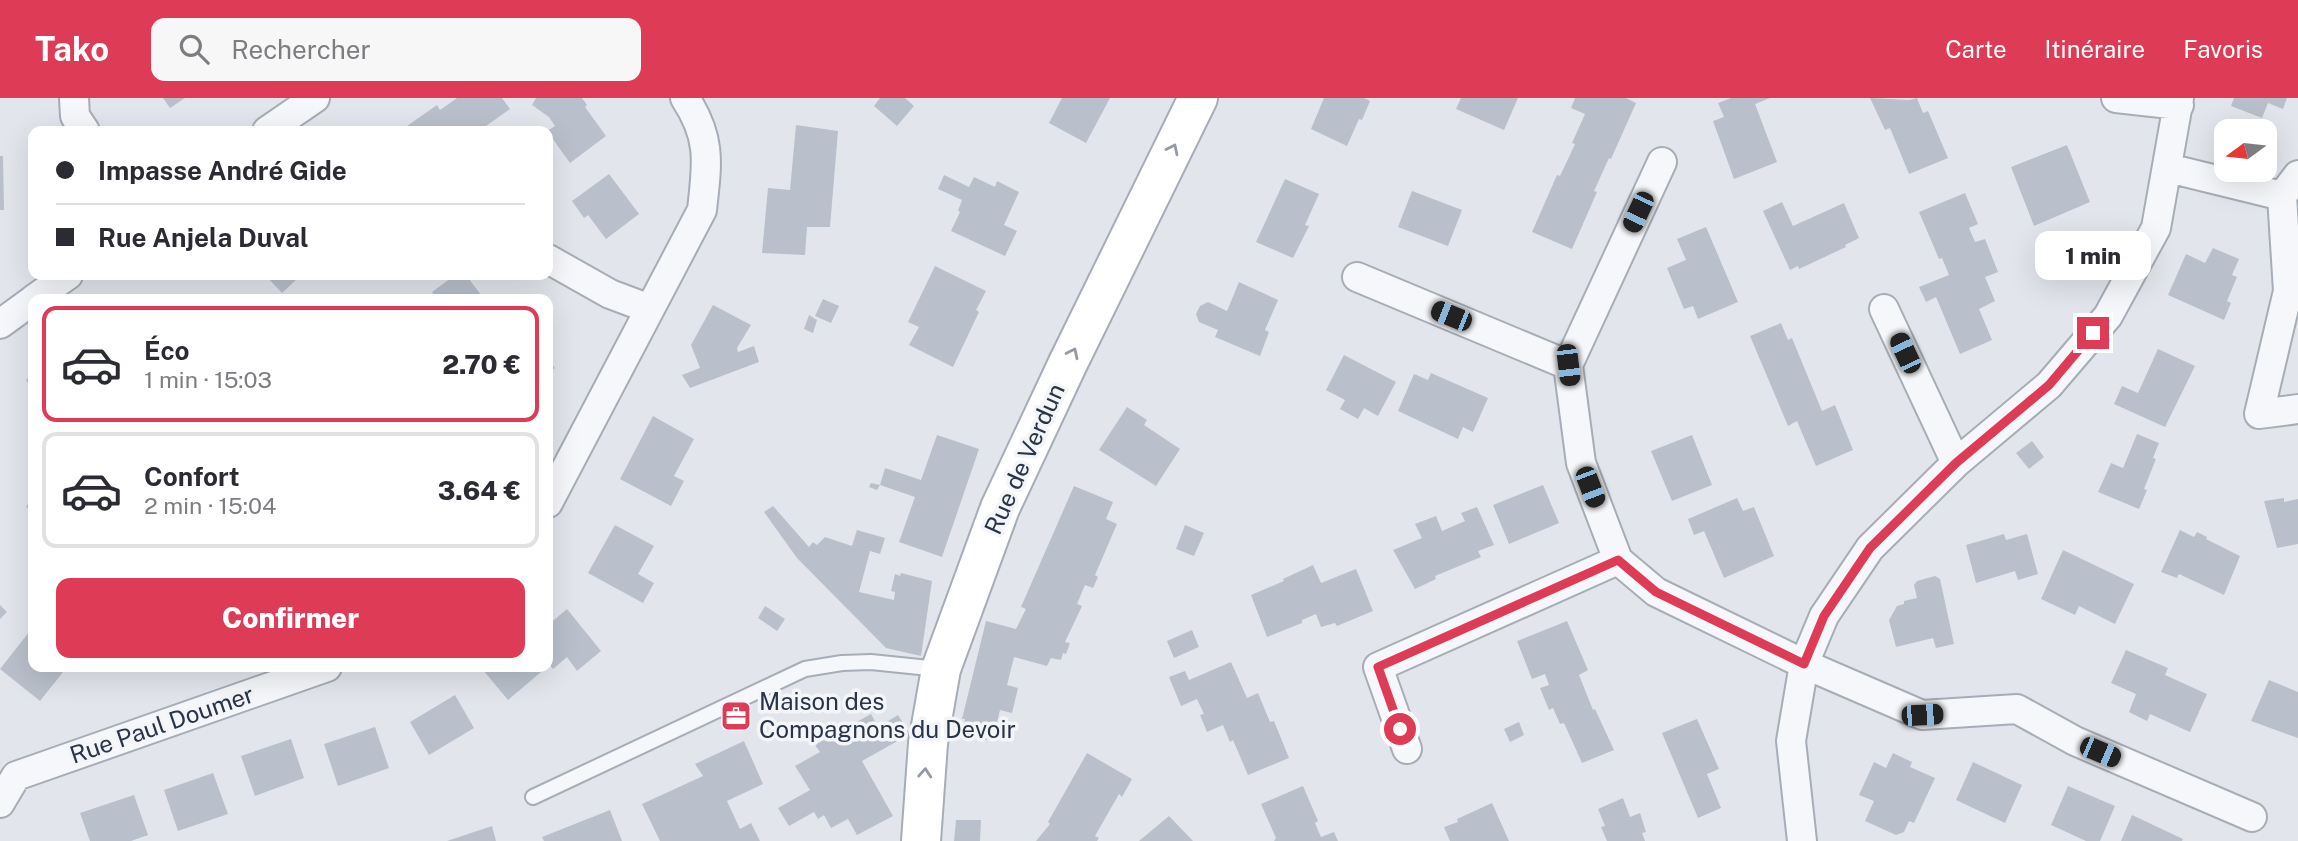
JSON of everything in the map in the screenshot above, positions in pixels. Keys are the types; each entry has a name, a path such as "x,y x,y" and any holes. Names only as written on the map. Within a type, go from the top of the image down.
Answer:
{"street":[{"path":"74,98 75,116 82,126"},
{"path":"274,126 315,98"},
{"path":"553,493 702,209 708,160 698,118 685,98"},
{"name":"Rue de Verdun","path":"921,841 928,743 941,669 1000,508 1073,352 1198,98"},
{"path":"1802,841 1791,741 1804,664 1824,616 1870,548 1956,463 2049,385 2108,316 2157,228 2179,102 2116,98"},
{"path":"1662,162 1568,365 1581,463 1618,560 1656,592 1804,664 1922,715 2017,709 2075,741 2252,817"},
{"path":"2168,167 2290,186 2288,292 2259,415 2298,409"},
{"path":"553,263 610,295 650,309"},
{"path":"1357,277 1568,365"},
{"path":"42,294 61,280"},
{"path":"0,324 28,304"},
{"path":"1884,309 1956,463"},
{"path":"1407,749 1378,667 1618,560"},
{"name":"Rue Paul Doumer","path":"0,803 8,767 305,672"}],"lane":[{"path":"533,797 805,668 871,662 941,669"}],"building":[{"path":"163,98 185,98 170,108"},
{"path":"457,98 502,98 510,109 486,126 407,126 437,105 440,110"},
{"path":"536,98 582,98 587,105 585,107 606,136 570,163 553,139 555,126 549,117 532,105"},
{"path":"880,98 905,98 914,106 897,126 874,106"},
{"path":"1062,98 1110,98 1086,143 1049,123"},
{"path":"1324,98 1364,98 1370,101 1347,146 1311,129"},
{"path":"1461,98 1518,98 1504,130 1456,109"},
{"path":"1575,98 1626,98 1636,103 1594,191 1597,192 1572,249 1532,232 1557,175 1560,176 1575,144 1572,143 1585,114 1571,108"},
{"path":"1731,98 1770,98 1755,104 1777,162 1734,179 1713,121 1724,117 1718,103"},
{"path":"1870,98 1917,98 1923,113 1928,111 1948,158 1909,174 1890,128 1885,130"},
{"path":"2234,98 2287,98 2283,109 2268,103 2262,118 2231,106"},
{"path":"796,125 838,131 830,227 807,227 805,255 762,253 768,188 790,190"},
{"path":"2067,145 2090,202 2034,226 2011,167"},
{"path":"0,156 3,156 4,210 0,210"},
{"path":"609,174 639,214 606,239 588,215 584,218 572,201"},
{"path":"944,175 969,187 974,177 995,187 997,181 1019,192 1004,225 1017,231 1005,256 951,231 960,212 958,211 962,200 938,189"},
{"path":"1285,179 1319,194 1305,225 1309,226 1293,258 1256,242"},
{"path":"1412,191 1462,210 1448,246 1398,227"},
{"path":"1965,193 1978,224 1969,228 1975,242 1985,239 1998,272 1985,277 1995,301 1979,309 1992,340 1960,354 1936,297 1926,302 1919,287 1949,275 1942,258 1939,259 1919,212"},
{"path":"1782,202 1793,226 1844,203 1859,238 1799,269 1798,266 1790,270 1763,211"},
{"path":"1706,227 1738,302 1698,319 1693,306 1684,309 1667,268 1686,260 1677,239"},
{"path":"2213,248 2239,259 2232,275 2237,277 2227,301 2231,303 2224,320 2168,295 2186,254 2205,263"},
{"path":"935,266 986,291 953,367 909,345 919,327 908,322"},
{"path":"270,280 296,280 282,293"},
{"path":"448,280 470,280 480,294 434,294 432,292"},
{"path":"1239,282 1278,300 1265,330 1269,332 1260,356 1215,337 1218,330 1199,322 1196,314 1200,306 1208,302 1227,311"},
{"path":"823,299 839,306 831,323 815,316"},
{"path":"713,305 751,325 737,348 738,352 754,346 759,362 690,388 682,375 700,368 691,345"},
{"path":"809,315 817,320 813,333 804,329"},
{"path":"1781,323 1788,340 1792,338 1822,411 1835,405 1853,450 1816,466 1797,421 1788,426 1750,336"},
{"path":"2158,349 2195,366 2165,427 2114,404 2122,386 2138,393"},
{"path":"1344,355 1396,382 1378,416 1364,408 1358,419 1340,409 1345,400 1326,390"},
{"path":"1431,373 1488,398 1473,432 1463,427 1458,439 1398,411 1414,374 1428,380"},
{"path":"1127,407 1147,420 1144,425 1180,449 1156,486 1099,450"},
{"path":"653,416 694,439 674,476 684,481 671,506 620,479"},
{"path":"2137,434 2159,443 2153,458 2156,459 2144,489 2147,490 2139,509 2098,492 2111,463 2123,468"},
{"path":"937,435 979,449 942,557 899,542 915,497 880,485 885,468 921,480"},
{"path":"1692,435 1712,485 1672,501 1651,451"},
{"path":"2032,441 2044,457 2029,469 2016,453"},
{"path":"871,483 880,485 877,490 869,487"},
{"path":"1543,485 1559,523 1509,544 1493,505"},
{"path":"1074,486 1113,502 1106,519 1117,524 1095,575 1098,577 1093,588 1085,585 1077,604 1082,606 1065,642 1070,643 1066,654 1063,653 1061,660 1051,658 1047,666 1014,657 1007,685 1018,688 1012,713 1000,710 996,727 991,726 987,740 962,734 965,719 962,719 986,621 1016,629 1026,609 1021,607"},
{"path":"1737,498 1743,511 1754,507 1774,556 1724,578 1704,531 1694,535 1688,519"},
{"path":"2284,498 2284,502 2298,499 2298,544 2277,548 2264,501"},
{"path":"773,506 809,547 813,542 817,545 825,537 852,546 857,530 885,538 880,554 870,551 859,592 894,600 895,592 891,591 895,574 932,581 921,656 886,648 797,558 764,512"},
{"path":"1477,507 1494,545 1478,551 1481,557 1435,576 1436,579 1415,589 1393,550 1422,538 1415,524 1436,516 1442,531 1465,521 1461,513"},
{"path":"615,525 654,546 638,574 654,583 643,603 588,573"},
{"path":"1185,525 1204,533 1194,556 1176,549"},
{"path":"2180,530 2194,537 2197,532 2240,556 2224,595 2179,574 2177,578 2161,572"},
{"path":"2004,534 2006,540 2027,534 2038,574 2018,580 2015,571 1976,583 1966,545"},
{"path":"2063,550 2134,584 2115,624 2079,606 2075,615 2041,599"},
{"path":"1313,565 1321,583 1356,569 1373,611 1337,626 1335,623 1321,627 1316,614 1302,620 1302,623 1267,637 1251,595"},
{"path":"1935,576 1940,579 1954,644 1936,648 1933,638 1896,647 1889,620 1897,606 1917,598 1914,585 1917,581"},
{"path":"0,605 7,612 0,619"},
{"path":"765,606 785,619 777,631 758,618"},
{"path":"567,609 601,651 577,671 567,657 553,669 553,621"},
{"path":"1567,621 1588,670 1579,675 1593,710 1595,709 1614,750 1582,763 1564,723 1560,724 1553,708 1549,710 1540,688 1549,685 1545,674 1532,679 1517,641"},
{"path":"1192,630 1199,647 1174,658 1167,641"},
{"path":"28,633 28,672 63,672 40,701 0,669"},
{"path":"2126,650 2168,668 2165,675 2207,694 2190,732 2150,714 2147,721 2129,712 2136,694 2111,683"},
{"path":"1231,662 1247,698 1258,693 1270,722 1274,721 1289,758 1248,775 1233,740 1230,742 1223,725 1207,732 1200,715 1204,714 1197,699 1181,706 1169,677 1185,671 1189,680"},
{"path":"485,672 541,672 508,700"},
{"path":"2269,680 2298,692 2298,738 2251,721"},
{"path":"455,695 474,728 429,755 410,722"},
{"path":"871,714 878,727 898,715 910,734 862,761 893,816 857,835 848,819 831,828 824,815 818,819 814,812 789,826 778,808 810,790 795,766 820,752 815,745"},
{"path":"1697,719 1719,769 1707,774 1721,808 1698,818 1662,733"},
{"path":"1519,722 1524,735 1510,742 1504,729"},
{"path":"375,727 389,768 338,786 324,744"},
{"path":"291,739 304,778 255,796 241,756"},
{"path":"744,741 763,784 727,801 740,829 751,823 760,841 660,841 642,804 703,776 695,764"},
{"path":"1087,753 1132,779 1122,797 1119,794 1095,836 1099,838 1097,841 1036,841 1050,824 1048,822"},
{"path":"1893,753 1912,762 1910,767 1935,778 1914,823 1909,821 1904,832 1896,835 1865,821 1874,801 1859,795 1874,762 1886,768"},
{"path":"1973,762 2022,785 2005,823 1956,800"},
{"path":"213,773 228,814 178,831 164,790"},
{"path":"1303,786 1318,821 1315,823 1321,837 1334,832 1338,841 1274,841 1276,838 1261,804"},
{"path":"2068,786 2115,806 2100,841 2086,841 2051,825"},
{"path":"134,795 148,835 131,841 90,841 80,813"},
{"path":"1623,798 1630,817 1640,813 1646,832 1642,833 1645,841 1607,841 1601,827 1605,826 1598,809"},
{"path":"1492,803 1509,841 1450,841 1444,827"},
{"path":"610,810 622,841 544,841 542,837"},
{"path":"2132,815 2183,839 2121,841"},
{"path":"1169,816 1193,841 1139,841"},
{"path":"956,820 981,820 980,841 954,841"},
{"path":"492,826 496,841 447,841"}],"place":[{"name":"Maison des Compagnons du Devoir","path":"736,716"}],"route":[{"path":"1400,729 1378,667 1618,560 1656,592 1804,664 1824,616 1870,548 1956,463 2049,385 2093,333"}]}
